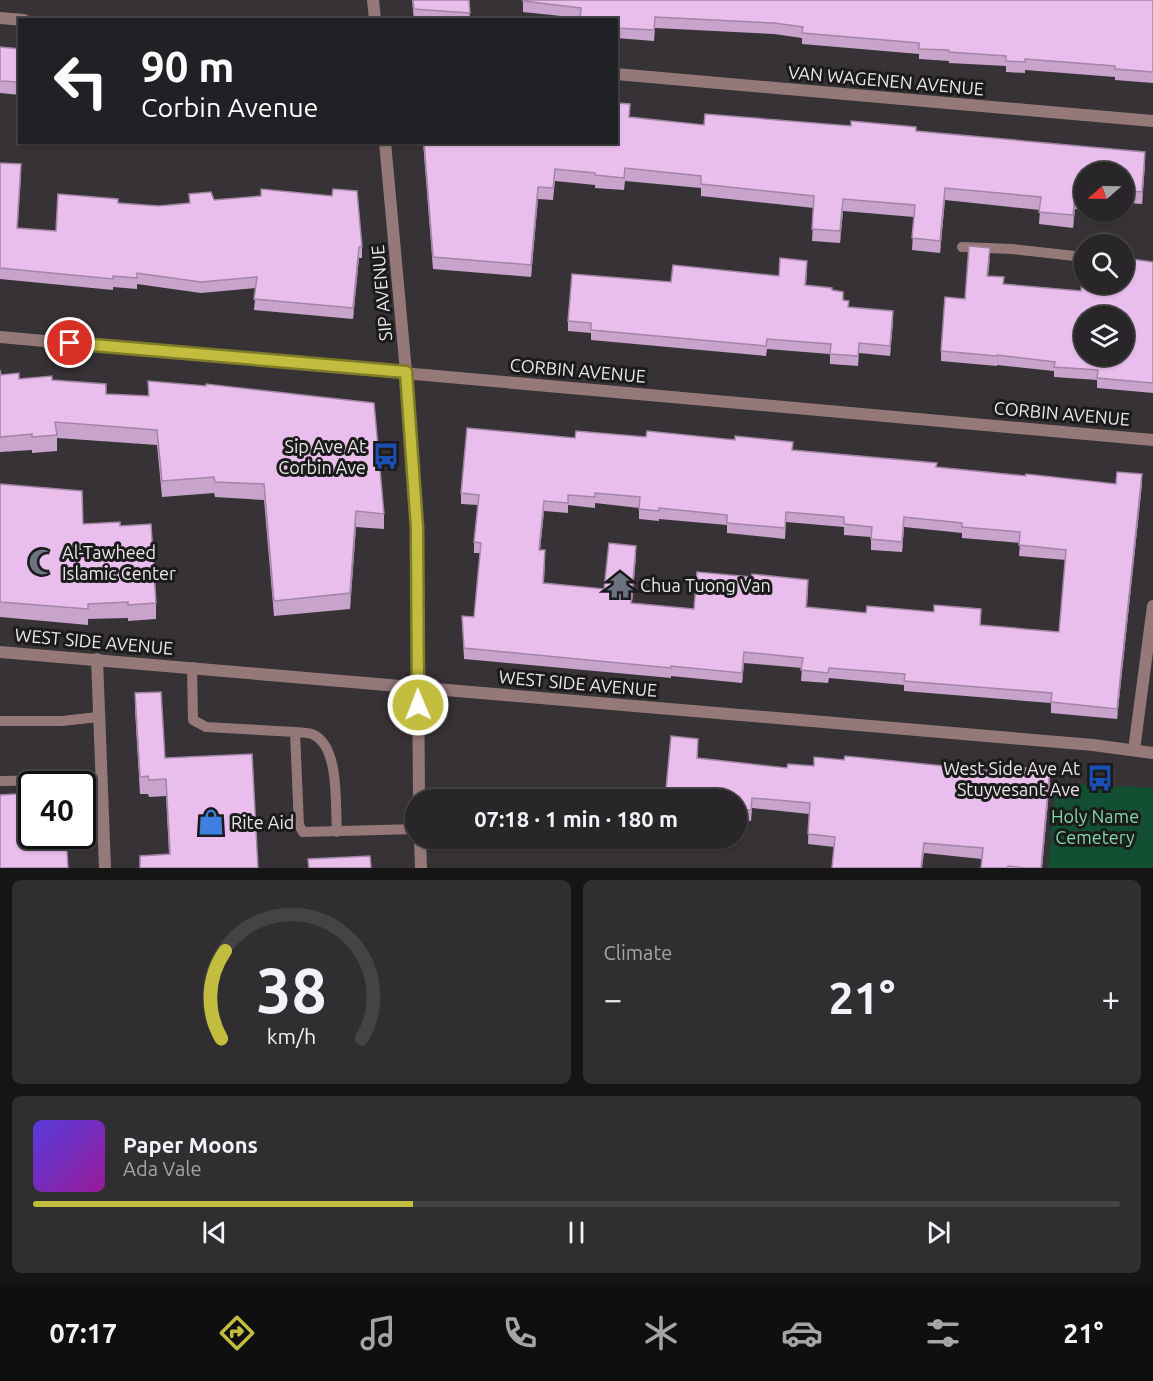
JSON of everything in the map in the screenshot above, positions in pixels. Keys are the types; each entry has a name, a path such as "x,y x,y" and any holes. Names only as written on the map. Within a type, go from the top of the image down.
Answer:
{"street":[{"path":"373,0 375,18"},
{"path":"0,18 18,20"},
{"name":"VAN WAGENEN AVENUE","path":"618,74 1153,121"},
{"name":"SIP AVENUE","path":"384,144 406,372 417,528 419,789"},
{"name":"CORBIN AVENUE","path":"0,337 1153,440"},
{"path":"1134,750 1153,606"},
{"name":"WEST SIDE AVENUE","path":"0,652 1081,744 1153,753"},
{"path":"97,659 105,868"},
{"path":"420,849 421,868"}],"lane":[{"path":"962,247 1012,249 1074,256"},
{"path":"192,667 193,720 206,727 313,734 324,743 332,760 337,832"},
{"path":"0,721 63,721 98,717"},
{"path":"295,732 299,825 303,832 405,829"},
{"path":"0,781 102,777"}],"green space":[{"name":"Holy Name Cemetery","path":"1056,783 1153,788 1153,868 1048,868"}],"building":[{"path":"413,0 469,0 470,13 414,9"},
{"path":"1153,0 1153,72 1115,69 1115,66 1025,59 1025,62 1006,61 1006,56 919,49 919,43 802,33 803,27 774,23 655,17 654,30 618,28 618,18 580,18 581,8 523,1"},
{"path":"0,47 18,49 18,82 0,81"},
{"path":"618,103 630,104 629,117 704,125 705,114 851,126 851,121 916,127 916,131 1145,152 1142,192 1134,191 1134,162 1074,162 1073,215 1039,212 1041,197 945,188 940,241 912,238 915,205 843,199 840,231 812,229 814,196 701,184 701,176 625,168 624,178 555,169 553,188 538,187 531,265 433,257 424,144 618,144"},
{"path":"0,163 21,164 17,228 56,231 58,194 118,199 118,203 159,206 190,203 189,194 211,192 214,200 261,196 261,189 332,196 333,189 357,191 362,247 359,247 353,308 254,299 257,277 201,282 137,273 137,278 113,276 113,279 0,268"},
{"path":"969,246 990,248 987,276 1004,277 1003,284 1074,290 1074,294 1134,294 1134,259 1153,262 1153,383 1097,378 1098,370 1054,367 1055,362 941,351 945,297 965,299"},
{"path":"780,258 807,261 805,285 832,288 832,290 843,292 843,300 849,301 848,307 893,311 890,346 859,343 858,356 830,354 831,344 767,339 766,346 591,330 591,323 568,321 572,274 671,282 673,265 779,276"},
{"path":"0,370 1,375 19,373 19,379 52,376 52,380 106,384 106,394 149,396 148,381 206,386 206,384 374,403 384,514 356,511 350,593 274,601 264,484 215,482 214,477 162,481 157,430 55,422 57,435 32,437 32,434 0,437"},
{"path":"467,428 575,438 576,431 646,437 647,431 735,440 735,436 793,442 792,450 937,463 936,467 1116,484 1117,472 1142,474 1117,709 1051,702 1052,693 904,681 905,674 829,668 828,673 801,670 803,658 744,652 742,673 464,648 462,616 474,617 481,543 474,542 479,495 461,493","holes":["595,493 640,497 639,509 659,511 659,508 727,515 727,523 785,528 786,512 844,517 844,524 872,527 871,539 902,542 904,517 962,523 962,527 1020,532 1019,545 1066,550 1059,632 980,625 981,609 934,605 934,612 867,606 866,613 806,607 808,580 752,574 752,577 697,572 694,609 631,603 636,546 609,543 604,589 543,583 545,550 539,550 544,501 568,503 568,495 595,497"]},
{"path":"0,484 82,491 83,524 120,522 120,526 151,524 156,603 88,604 88,609 0,602"},
{"name":"Rite Aid","path":"161,692 165,758 252,754 258,868 140,868 140,856 170,854 166,779 149,780 148,776 140,777 135,693"},
{"path":"671,736 698,739 697,758 787,768 788,764 814,766 814,757 844,760 845,756 994,771 994,765 1050,770 1041,868 1008,866 1008,868 981,868 983,848 924,843 921,868 832,868 835,837 808,834 810,803 752,798 751,810 747,810 747,789 666,789"},
{"path":"18,794 18,849 67,849 68,868 0,868 0,795"},
{"path":"370,856 371,868 309,868 308,859"}],"place":[{"name":"Sip Ave At Corbin Ave","path":"386,456"},
{"name":"Al-Tawheed Islamic Center","path":"42,562"},
{"name":"Chua Tuong Van","path":"620,585"},
{"name":"West Side Ave At Stuyvesant Ave","path":"1100,778"},
{"name":"Rite Aid","path":"211,822"}],"route":[{"path":"70,343 406,372 417,528 418,705"}]}
